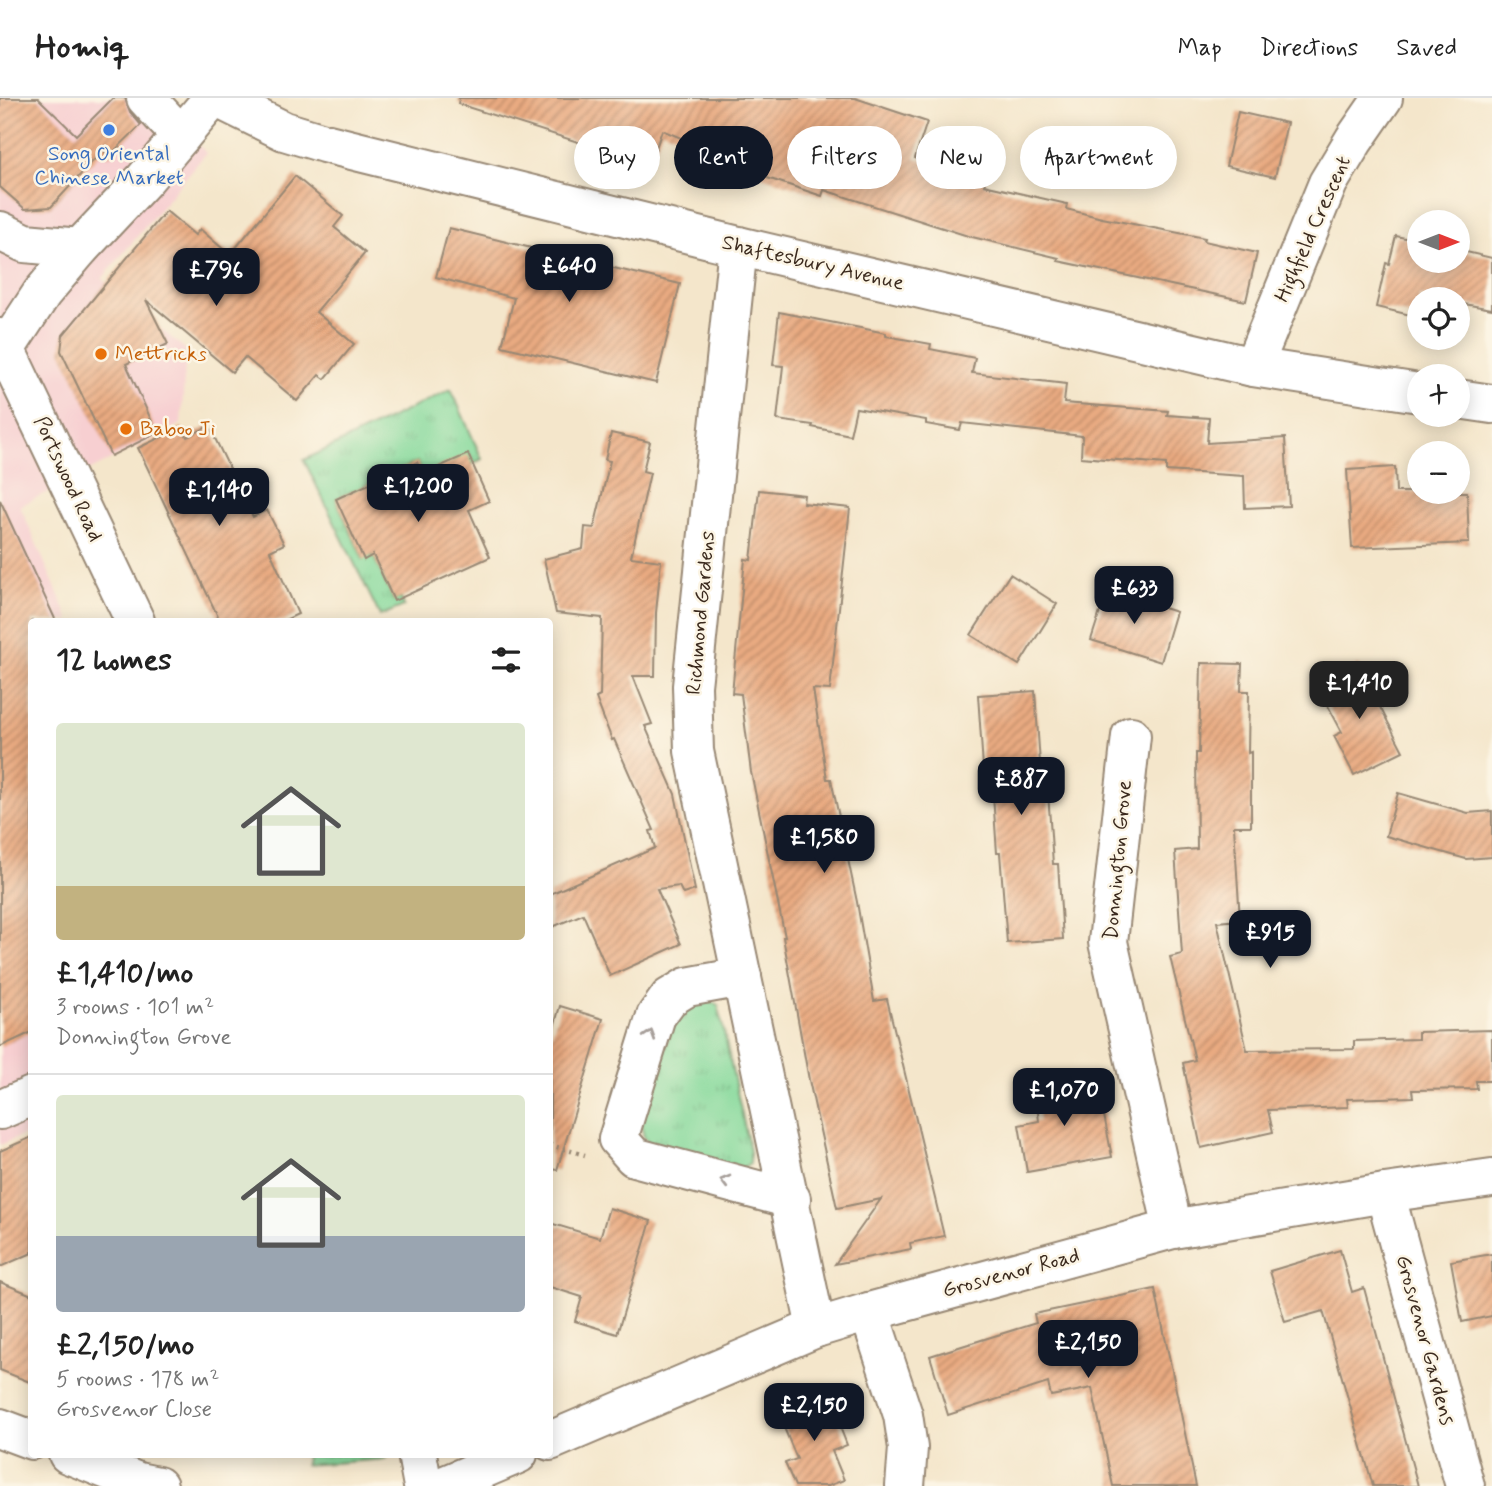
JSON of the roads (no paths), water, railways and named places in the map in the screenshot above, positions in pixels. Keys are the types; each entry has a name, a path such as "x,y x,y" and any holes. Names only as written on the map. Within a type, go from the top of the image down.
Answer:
{"street":[{"path":"146,98 181,136"},
{"path":"2,348 42,293 80,248 215,98"},
{"name":"Shaftesbury Avenue","path":"215,98 284,131 324,143 738,246 1253,367 1407,391"},
{"name":"Highfield Crescent","path":"1253,367 1328,184 1383,98"},
{"path":"0,231 25,243 80,248"},
{"name":"Richmond Gardens","path":"738,246 692,686 694,751 791,1199 816,1328"},
{"name":"Portswood Road","path":"2,348 134,618"},
{"path":"1470,401 1492,404"},
{"name":"Donnington Grove","path":"1131,736 1108,942 1173,1229"},
{"path":"742,977 687,987 670,998 656,1016 618,1139 634,1157 791,1199"},
{"path":"0,1110 28,1098"},
{"name":"Grosvenor Road","path":"553,1440 816,1328 869,1312 1173,1229 1492,1178"},
{"name":"Grosvenor Gardens","path":"1385,1193 1465,1486"},
{"path":"869,1312 903,1415 908,1448 905,1486"},
{"path":"0,1428 28,1438"},
{"path":"78,1458 138,1482 158,1486"},
{"path":"418,1458 423,1486"},
{"path":"443,1486 509,1458"}],"place":[{"name":"Song Oriental Chinese Market","path":"109,130"},
{"name":"Mettricks","path":"101,354"},
{"name":"Baboo Ji","path":"126,429"}]}
